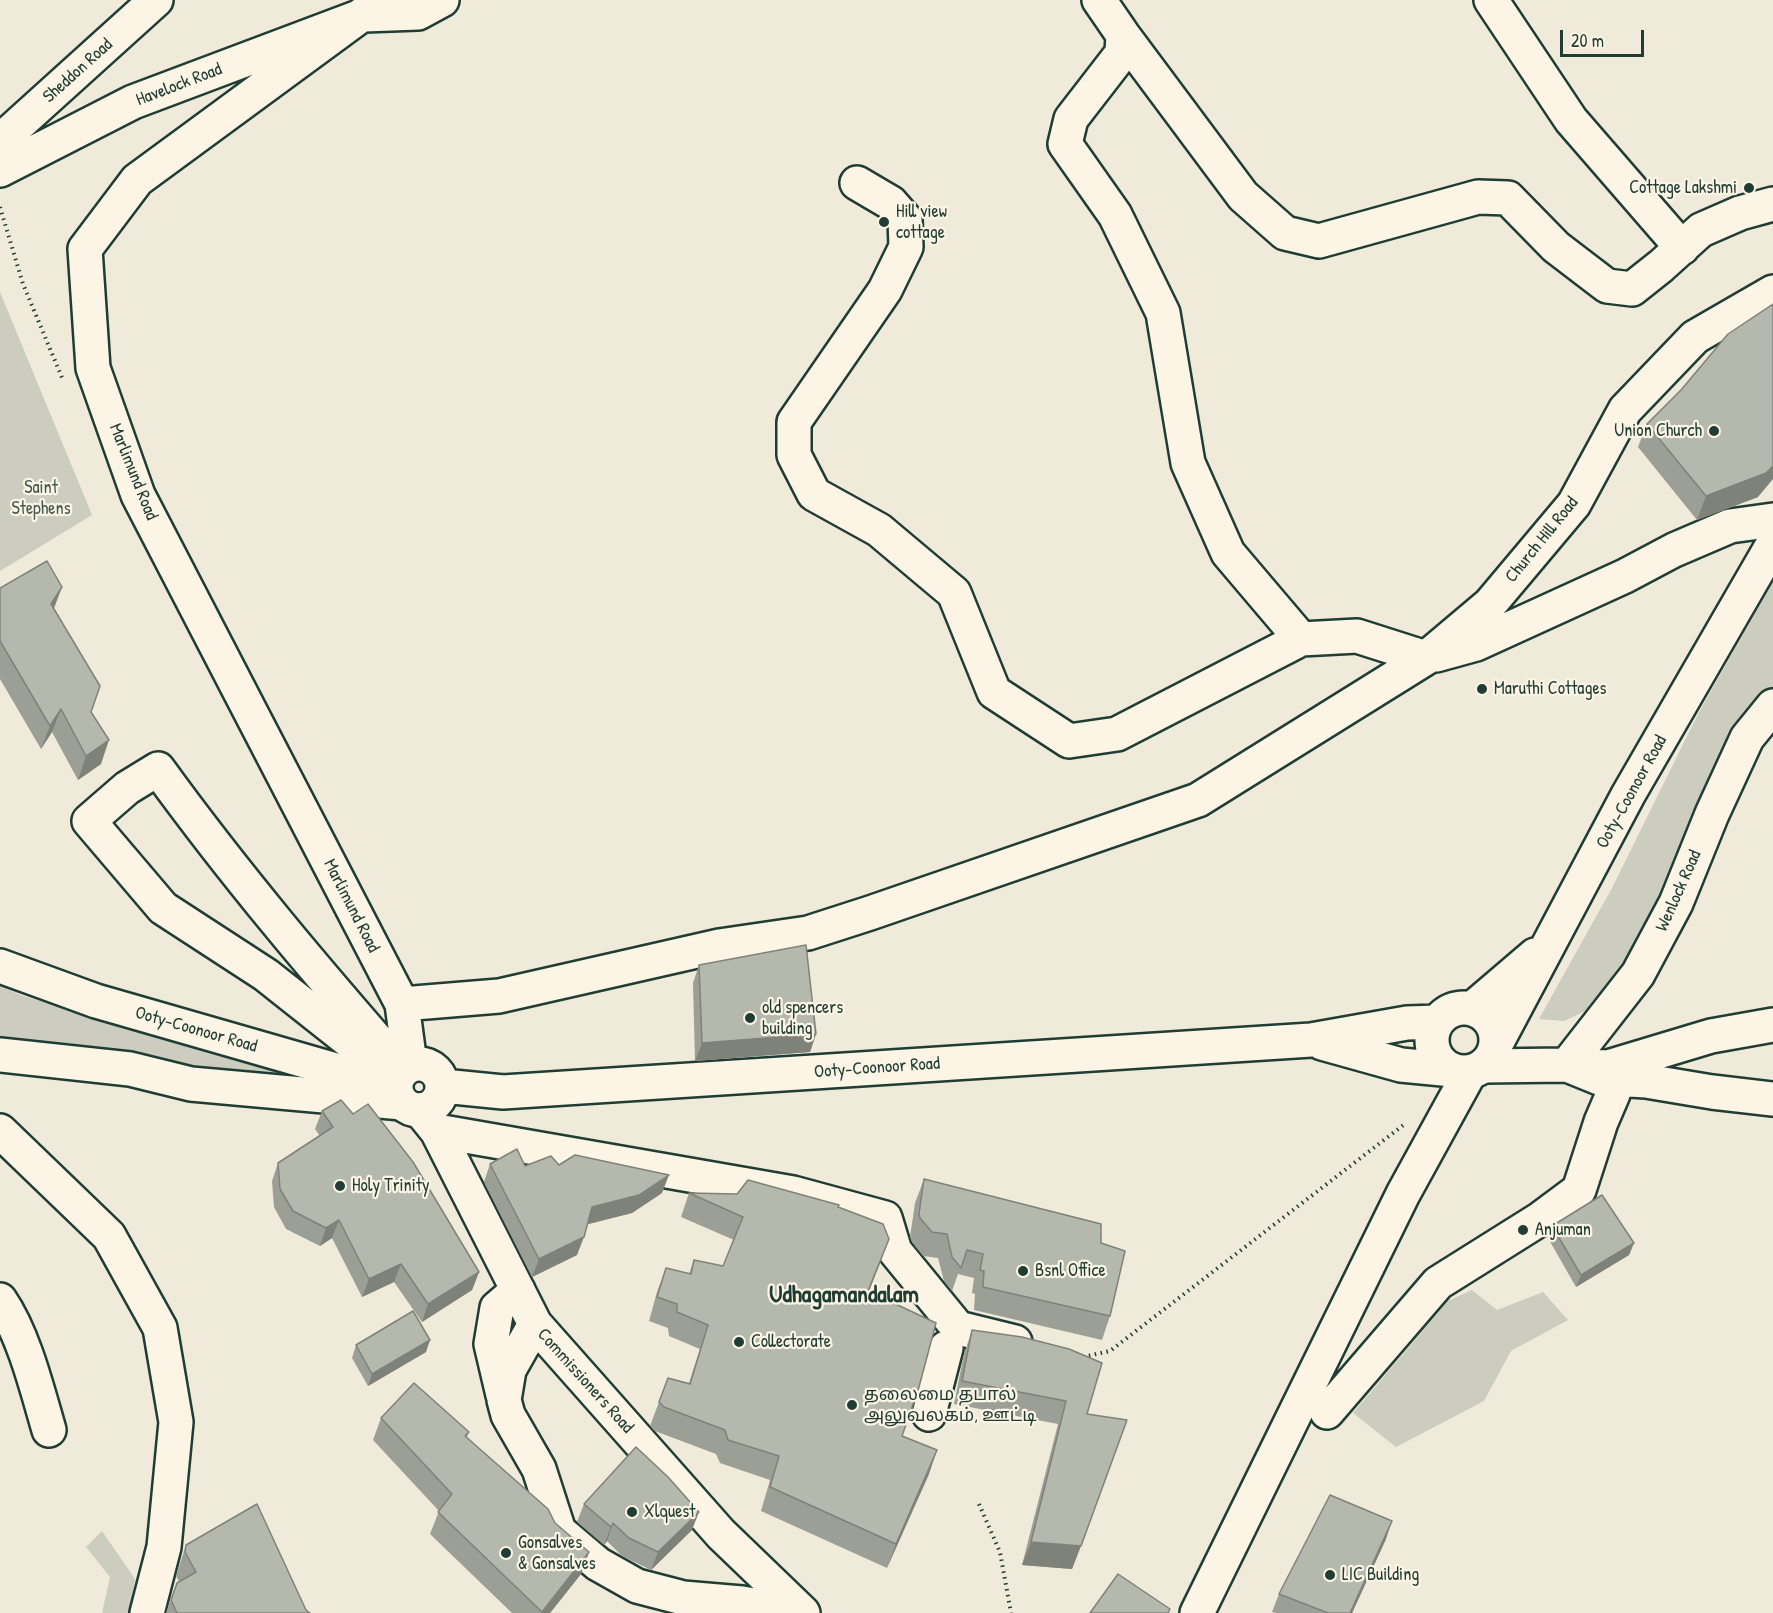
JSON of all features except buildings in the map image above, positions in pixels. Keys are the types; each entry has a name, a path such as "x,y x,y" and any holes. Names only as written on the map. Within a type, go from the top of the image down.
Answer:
{"main road":[{"name":"Sheddon Road","path":"0,141 156,0"},
{"name":"Havelock Road","path":"0,170 133,102 373,7 418,13 442,0"},
{"path":"1099,0 1243,196 1285,233 1319,241 1478,197 1508,198 1556,247 1607,286 1632,289 1701,230 1740,213 1773,204"},
{"path":"1491,0 1571,120 1682,248"},
{"name":"Marlimund Road","path":"373,7 136,180 85,249 93,368 138,495 402,1004 409,1092"},
{"path":"1124,35 1122,52 1071,119 1065,144 1115,215 1163,313 1188,463 1228,553 1300,639"},
{"path":"857,183 891,204 905,219 906,247 885,290 794,422 794,455 814,494 879,530 954,593 994,692 1069,741 1117,734 1300,639 1357,636 1426,658"},
{"name":"Church Hill Road","path":"1426,658 1490,604 1574,504 1625,410 1632,402 1695,337 1773,292"},
{"path":"402,1004 499,996 719,946 808,933 1198,800 1426,658 1476,644 1625,576 1674,550 1730,526 1773,520"},
{"name":"Ooty-Coonoor Road","path":"1311,1040 1401,1065 1476,1063 1552,940 1628,795 1773,544"},
{"name":"Wenlock Road","path":"1567,1065 1638,974 1676,903 1712,814 1748,738 1773,706"},
{"path":"158,769 190,814 409,1092 266,975 163,908 89,821 127,788 158,769"},
{"path":"1473,1008 1552,940"},
{"name":"Ooty-Coonoor Road","path":"0,966 96,1002 409,1092 422,1063 431,1066 440,1075 442,1086 503,1092 1311,1040 1407,1023 1437,1022"},
{"path":"1197,1613 1403,1194 1476,1063 1488,1017 1473,1008 1452,1009 1437,1022 1432,1044 1437,1058 1476,1063 1608,1067 1711,1036 1773,1025"},
{"path":"0,1055 130,1069 191,1084 409,1092 885,1218 895,1251 958,1328 1078,1358"},
{"path":"1567,1065 1599,1078 1646,1081 1773,1099"},
{"path":"1328,1412 1437,1283 1540,1219 1579,1190 1615,1079"},
{"name":"Commissioners Road","path":"409,1092 535,1324 721,1534 803,1613"},
{"path":"0,1131 109,1236 160,1328 176,1422 164,1547 147,1613"},
{"path":"518,1290 497,1308 490,1344 508,1414 539,1469 559,1531 598,1564 637,1586 683,1598 742,1603 803,1613"},
{"path":"0,1300 9,1312 33,1376 49,1430"},
{"path":"504,1400 509,1370 535,1324"},
{"path":"929,1414 946,1348"}],"path":[{"path":"0,207 23,284 68,390"},
{"path":"1078,1358 1110,1351 1408,1121"},
{"path":"979,1504 1000,1552 1011,1613"}],"green space":[{"name":"Saint Stephens","path":"0,292 92,515 0,571"},
{"path":"1773,582 1773,688 1738,728 1667,893 1598,1005 1564,1021 1539,1019 1612,888 1698,714"},
{"path":"0,986 23,996 280,1072 254,1075 0,1040"},
{"path":"1472,1290 1497,1310 1543,1292 1568,1320 1511,1351 1484,1401 1396,1447 1353,1413 1448,1301"},
{"path":"102,1531 135,1579 129,1613 102,1613 110,1577 86,1547"}],"place":[{"name":"Cottage Lakshmi","path":"1749,188"},
{"name":"Hill view cottage","path":"884,222"},
{"name":"Union Church","path":"1714,431"},
{"name":"Maruthi Cottages","path":"1482,689"},
{"name":"old spencers building","path":"750,1018"},
{"name":"Holy Trinity","path":"340,1186"},
{"name":"Anjuman","path":"1523,1230"},
{"name":"Bsnl Office","path":"1023,1271"},
{"name":"Collectorate","path":"739,1342"},
{"name":"தலைமை தபால் அலுவலகம், ஊட்டி","path":"852,1405"},
{"name":"Xlquest","path":"632,1512"},
{"name":"Gonsalves & Gonsalves","path":"506,1553"},
{"name":"LIC Building","path":"1330,1575"}],"district":[{"name":"Udhagamandalam","path":"844,1296"}]}
